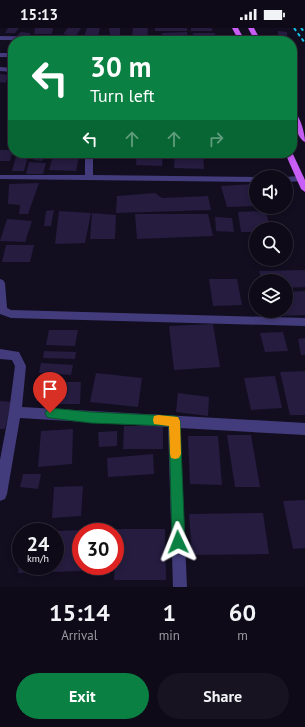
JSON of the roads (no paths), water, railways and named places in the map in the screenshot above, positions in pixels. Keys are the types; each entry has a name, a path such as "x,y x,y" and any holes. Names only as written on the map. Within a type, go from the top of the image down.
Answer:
{"main road":[{"path":"297,123 305,140"},
{"path":"291,158 305,189"}],"street":[{"path":"89,158 89,178"},
{"path":"0,177 249,179"},
{"path":"293,179 301,179"},
{"path":"0,283 2,311 11,314 305,322"},
{"path":"0,354 15,355 21,366 15,412 0,494"},
{"path":"15,412 305,429"},
{"path":"174,421 180,587"}],"railway":[{"path":"294,28 305,43"},
{"path":"301,28 305,33"}]}
